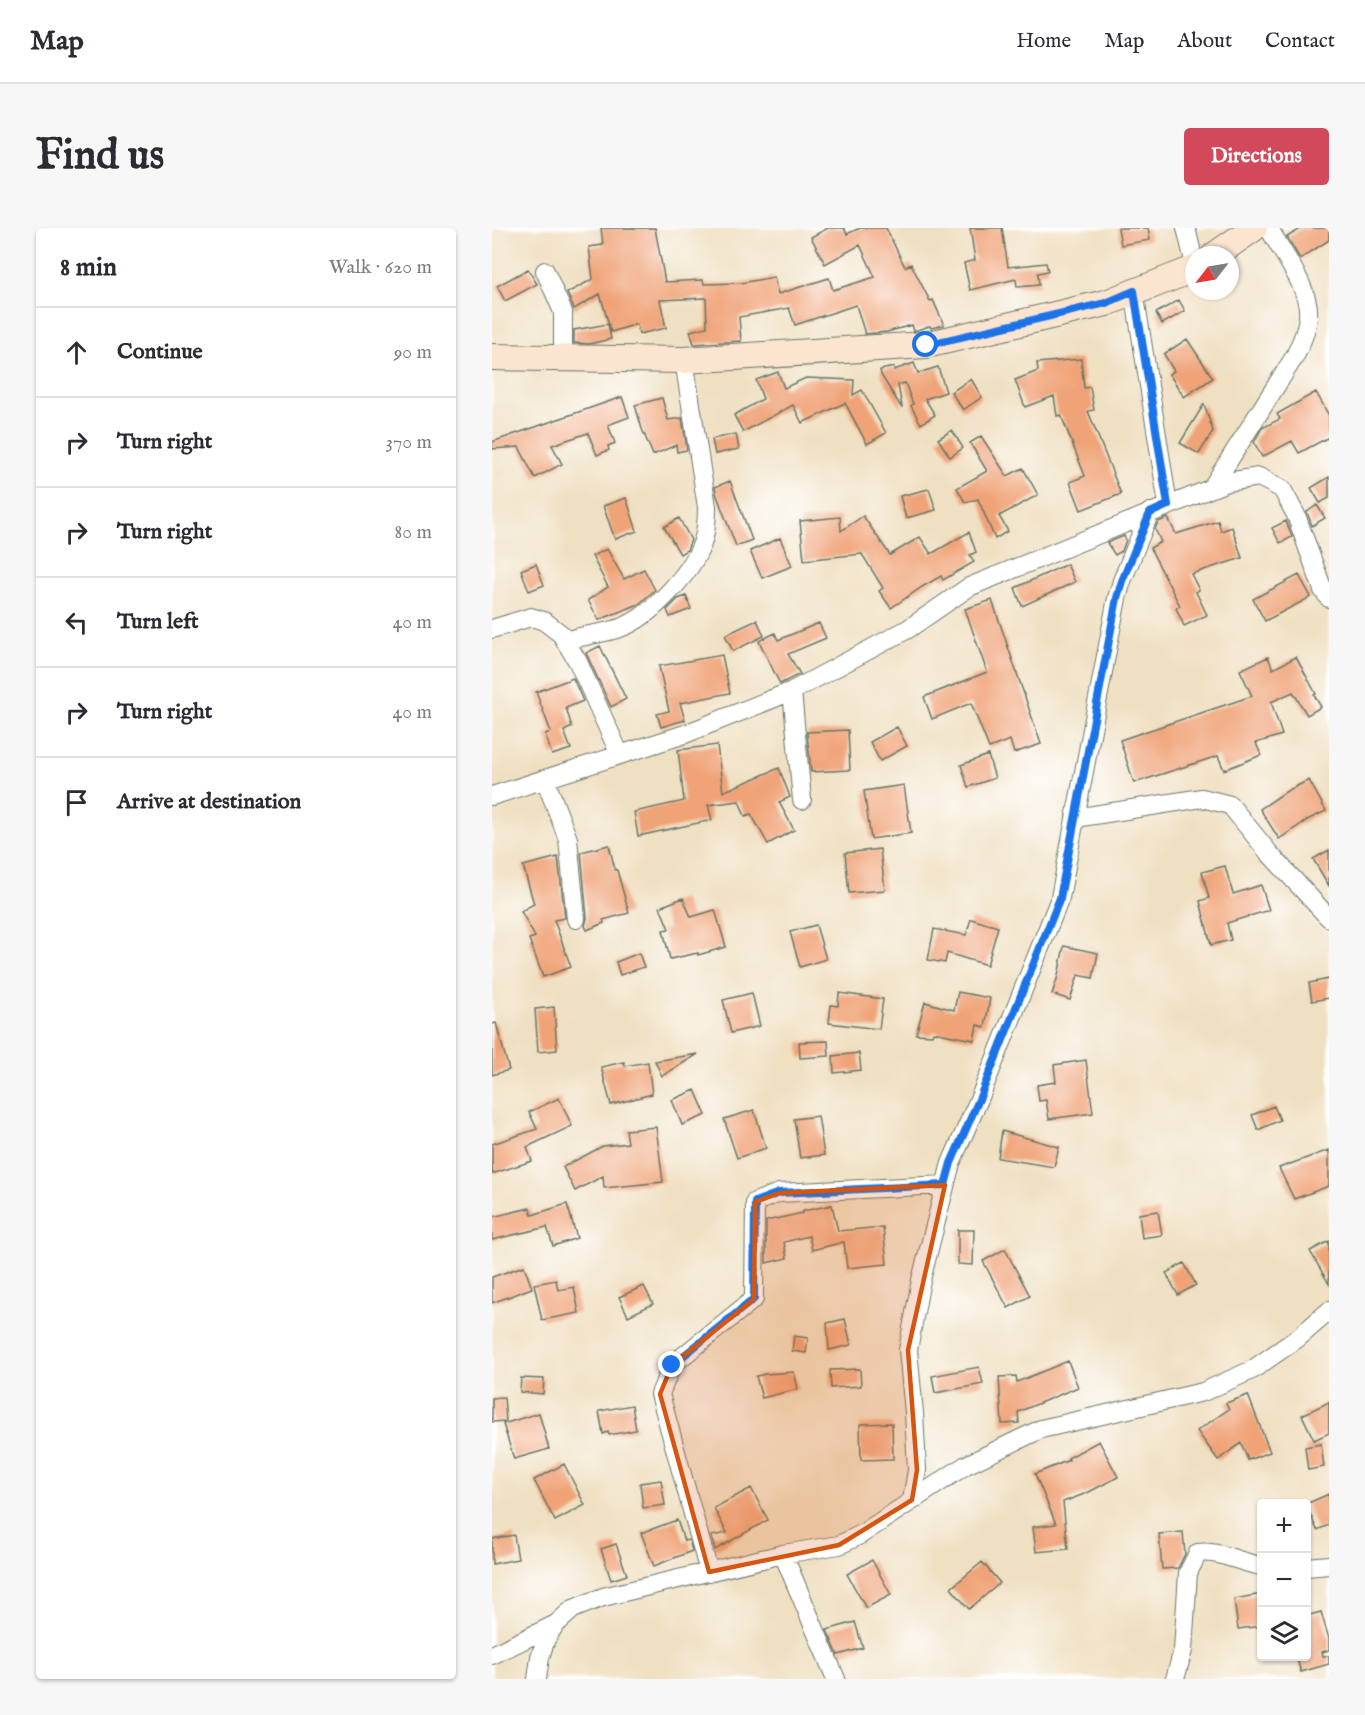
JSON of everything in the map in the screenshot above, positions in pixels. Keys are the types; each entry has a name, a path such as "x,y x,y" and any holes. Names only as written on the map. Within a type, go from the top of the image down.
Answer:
{"street":[{"path":"1186,228 1190,246"},
{"path":"1228,246 1254,228"},
{"path":"1212,488 1295,356 1304,335 1309,314 1306,294 1269,228"},
{"path":"545,271 563,312 563,358"},
{"path":"492,357 684,360 926,345 1106,303 1185,272"},
{"path":"1134,291 1168,505"},
{"path":"566,641 583,635 620,628 640,618 657,604 693,562 702,544 707,524 707,507 684,360"},
{"path":"492,796 685,734 792,691 908,629 969,587 1227,482 1259,477 1282,489 1296,515 1323,590 1329,598"},
{"path":"912,1500 917,1470 908,1350 921,1280 951,1163 1060,898 1117,598 1150,513"},
{"path":"492,629 531,617 544,621 561,634 578,662 620,755"},
{"path":"792,691 802,800"},
{"path":"545,779 568,839 576,919"},
{"path":"1075,818 1202,798 1230,805 1329,918"},
{"path":"710,1572 660,1394 672,1365 754,1299 755,1202 779,1193 945,1185"},
{"path":"537,1679 546,1639 555,1625 573,1609 603,1597 783,1554 839,1545 860,1535 966,1465 1041,1429 1203,1392 1252,1370 1298,1338 1329,1311"},
{"path":"1175,1679 1183,1650 1188,1573 1198,1553 1211,1551 1257,1565"},
{"path":"783,1554 836,1679"},
{"path":"1311,1567 1329,1565"},
{"path":"492,1655 555,1625"}],"highlighted area":[{"path":"945,1185 908,1350 917,1470 912,1500 839,1545 709,1572 660,1394 672,1365 754,1299 755,1202 779,1193"}],"building":[{"path":"601,228 655,228 665,282 703,280 704,284 741,283 774,277 778,294 829,278 833,290 875,277 860,245 825,264 811,237 828,228 844,228 847,234 860,228 886,228 905,267 911,264 930,301 933,300 944,325 914,331 912,325 887,332 865,334 856,305 795,325 789,308 739,317 741,341 694,344 690,331 707,327 706,298 660,300 666,328 639,334 637,324 611,332 600,294 574,309 567,293 593,279 589,247 603,245"},
{"path":"970,228 1002,228 1008,267 1046,263 1048,271 1038,273 1039,285 1017,287 1016,279 970,290 964,263 975,260"},
{"path":"1118,228 1148,228 1150,240 1121,245"},
{"path":"1302,228 1329,228 1329,240 1300,259 1287,237"},
{"path":"528,269 537,284 505,301 497,286"},
{"path":"1179,300 1185,311 1162,324 1156,313"},
{"path":"608,324 611,339 589,344 574,343 574,330"},
{"path":"1187,339 1213,378 1184,397 1169,374 1174,371 1164,354"},
{"path":"1081,359 1084,388 1090,387 1094,410 1088,411 1121,494 1081,510 1070,482 1085,476 1061,415 1057,416 1054,396 1025,407 1015,380 1038,371 1037,363"},
{"path":"914,363 918,373 938,367 946,392 925,399 935,415 921,424 911,406 913,404 905,383 898,385 901,407 880,370 894,367 894,370"},
{"path":"778,372 784,388 806,378 854,380 853,395 862,390 886,433 867,444 845,403 802,423 793,405 743,432 734,415 763,399 756,380"},
{"path":"971,379 982,397 963,410 951,392"},
{"path":"1316,392 1329,416 1329,437 1299,453 1292,441 1262,457 1254,442 1262,428 1280,419 1277,414"},
{"path":"622,397 629,417 608,425 615,443 608,446 609,450 597,455 588,433 552,445 562,464 535,478 519,447 492,449 492,442"},
{"path":"662,398 668,420 682,418 687,450 677,452 676,445 653,455 635,405"},
{"path":"1204,404 1213,431 1199,454 1180,443"},
{"path":"952,430 963,448 950,457 938,439"},
{"path":"736,434 739,449 715,454 712,439"},
{"path":"981,436 1007,476 1023,468 1038,495 999,516 1008,531 995,539 978,499 965,502 957,488 987,471 970,443"},
{"path":"1329,477 1329,498 1320,503 1311,488"},
{"path":"730,481 752,540 736,546 715,487"},
{"path":"929,489 936,510 906,518 900,496"},
{"path":"626,498 637,531 615,539 603,506"},
{"path":"1317,505 1325,518 1312,526 1307,512"},
{"path":"863,516 890,555 920,537 931,554 969,532 976,552 970,555 974,562 943,580 941,576 891,608 879,591 883,588 862,554 804,560 800,521 840,517 841,531"},
{"path":"679,518 691,540 687,550 680,554 664,527"},
{"path":"1168,518 1176,534 1218,521 1221,531 1232,527 1242,558 1191,574 1199,590 1196,592 1207,615 1184,626 1176,608 1180,606 1150,548 1161,542 1155,529 1158,522"},
{"path":"1286,521 1292,537 1280,543 1272,528"},
{"path":"1124,536 1126,540 1122,551 1115,555 1107,543"},
{"path":"780,538 792,566 762,578 750,551"},
{"path":"607,549 624,579 644,569 655,590 639,604 599,620 588,600 608,587 592,556"},
{"path":"536,564 544,585 529,591 521,570"},
{"path":"1067,564 1075,582 1022,606 1015,588"},
{"path":"1299,575 1311,597 1265,621 1253,599"},
{"path":"686,596 691,609 670,617 667,610 678,599"},
{"path":"992,600 1041,744 1014,753 1010,740 989,748 971,703 932,719 924,697 987,672 965,609"},
{"path":"757,620 764,636 733,651 725,635"},
{"path":"819,623 826,638 788,654 800,674 780,684 759,641 775,633 778,640"},
{"path":"600,646 626,699 611,707 586,653"},
{"path":"722,655 730,693 680,703 685,720 661,727 657,714 669,711 659,666"},
{"path":"1268,657 1273,669 1296,657 1321,707 1307,715 1293,692 1271,702 1282,735 1256,743 1261,755 1224,770 1218,756 1134,783 1120,740 1252,696 1240,670"},
{"path":"573,678 583,701 566,708 572,727 564,731 571,749 552,755 545,734 551,732 536,692"},
{"path":"897,727 907,746 880,761 870,742"},
{"path":"848,730 850,770 811,772 807,732"},
{"path":"717,745 723,792 779,768 790,797 779,802 794,830 768,844 751,814 745,816 739,801 708,805 712,820 638,836 634,812 684,801 678,750"},
{"path":"988,755 995,778 968,787 961,765"},
{"path":"1309,780 1326,811 1309,819 1279,839 1260,809"},
{"path":"904,785 911,833 871,839 864,791"},
{"path":"609,845 629,913 603,920 604,923 587,930 581,852"},
{"path":"880,849 885,890 849,893 845,853"},
{"path":"1329,850 1329,886 1313,859"},
{"path":"558,857 565,918 554,920 571,967 543,977 529,939 535,937 521,911 534,904 523,866"},
{"path":"1225,866 1233,894 1261,885 1269,910 1227,923 1231,940 1211,945 1200,901 1209,898 1202,872"},
{"path":"683,898 691,917 715,910 726,947 698,955 698,953 670,959 663,930 669,929 660,907"},
{"path":"971,919 998,927 987,965 947,953 945,963 928,960 934,929 966,935"},
{"path":"816,925 826,959 800,967 790,932"},
{"path":"1064,946 1098,953 1093,978 1078,975 1070,1000 1052,994"},
{"path":"639,953 644,967 620,975 616,962"},
{"path":"1329,979 1329,998 1312,1001 1309,983"},
{"path":"958,992 990,998 985,1027 977,1025 974,1040 933,1032 932,1035 916,1034 925,1002 954,1010"},
{"path":"752,993 760,1026 731,1033 723,1000"},
{"path":"839,993 883,999 879,1029 829,1023 831,1005 838,1006"},
{"path":"554,1007 557,1050 538,1052 535,1009"},
{"path":"496,1023 509,1070 492,1075 492,1024"},
{"path":"828,1041 829,1056 800,1058 799,1042"},
{"path":"859,1053 861,1070 834,1073 833,1056"},
{"path":"698,1054 662,1076 655,1061"},
{"path":"1086,1060 1093,1113 1049,1119 1046,1100 1039,1101 1037,1085 1056,1082 1054,1065"},
{"path":"624,1062 625,1066 648,1062 652,1094 611,1105 601,1067"},
{"path":"695,1090 706,1115 682,1125 672,1100"},
{"path":"559,1098 572,1126 527,1147 532,1161 492,1174 492,1144 537,1129 529,1112"},
{"path":"1274,1106 1280,1120 1258,1130 1252,1115"},
{"path":"754,1110 766,1148 737,1158 724,1119"},
{"path":"818,1116 824,1155 800,1158 794,1119"},
{"path":"656,1127 663,1182 604,1188 603,1176 575,1191 563,1167 603,1146 628,1143 626,1130"},
{"path":"1002,1131 1059,1147 1054,1167 998,1158"},
{"path":"1329,1150 1329,1186 1294,1199 1279,1168"},
{"path":"567,1204 577,1238 553,1246 547,1227 492,1240 492,1217 530,1208 532,1215"},
{"path":"832,1205 838,1231 883,1227 887,1264 847,1268 844,1242 812,1250 809,1236 784,1242 787,1258 766,1263 766,1221"},
{"path":"1158,1211 1162,1235 1142,1238 1139,1214"},
{"path":"958,1230 974,1230 973,1265 958,1264"},
{"path":"1329,1241 1329,1284 1310,1251"},
{"path":"1005,1249 1030,1296 1008,1308 983,1261"},
{"path":"1184,1263 1196,1285 1178,1295 1166,1273"},
{"path":"524,1266 532,1288 492,1303 492,1277"},
{"path":"556,1280 558,1290 574,1287 579,1313 542,1320 534,1284"},
{"path":"644,1286 653,1304 628,1316 619,1297"},
{"path":"845,1319 851,1345 829,1350 827,1323"},
{"path":"794,1336 808,1338 806,1353 792,1351"},
{"path":"1068,1361 1078,1387 1018,1412 1019,1423 1002,1424 999,1377 1016,1376 1017,1382"},
{"path":"979,1367 983,1384 935,1393 932,1376"},
{"path":"860,1369 861,1386 831,1388 830,1370"},
{"path":"794,1372 798,1389 762,1398 756,1376"},
{"path":"521,1378 544,1379 543,1394 520,1392"},
{"path":"1248,1395 1270,1452 1248,1460 1241,1443 1218,1460 1197,1431 1229,1409 1226,1403"},
{"path":"504,1397 506,1421 492,1422 492,1398"},
{"path":"1329,1402 1329,1433 1314,1440 1302,1415"},
{"path":"632,1405 636,1430 603,1434 599,1411"},
{"path":"539,1413 549,1449 514,1459 503,1424"},
{"path":"892,1423 893,1459 861,1460 860,1424"},
{"path":"1099,1441 1118,1477 1063,1502 1068,1549 1036,1552 1033,1527 1056,1524 1035,1474 1069,1460 1068,1458"},
{"path":"1321,1444 1324,1467 1308,1470 1305,1447"},
{"path":"564,1464 585,1505 555,1521 534,1480"},
{"path":"661,1480 665,1505 643,1508 640,1483"},
{"path":"751,1488 768,1520 715,1550 711,1536 727,1533 714,1508"},
{"path":"1329,1494 1329,1525 1317,1530 1311,1516 1311,1502"},
{"path":"677,1520 684,1541 689,1540 692,1551 654,1566 641,1533"},
{"path":"1183,1532 1185,1554 1178,1568 1162,1569 1159,1534"},
{"path":"514,1535 518,1559 492,1564 492,1539"},
{"path":"616,1544 627,1575 611,1580 601,1549"},
{"path":"872,1560 891,1595 866,1608 847,1574"},
{"path":"982,1562 1000,1583 969,1609 951,1588"},
{"path":"1257,1595 1257,1627 1238,1629 1234,1599"},
{"path":"1321,1612 1329,1639 1329,1650 1322,1652 1323,1656 1329,1656 1329,1664 1301,1672 1298,1661 1311,1661 1311,1615"},
{"path":"855,1622 863,1648 838,1655 827,1630"}],"route":[{"path":"672,1365 754,1299 755,1202 779,1193 945,1185 951,1163 1060,898 1122,581 1150,513 1168,505 1134,291 1106,303 926,345"}]}
